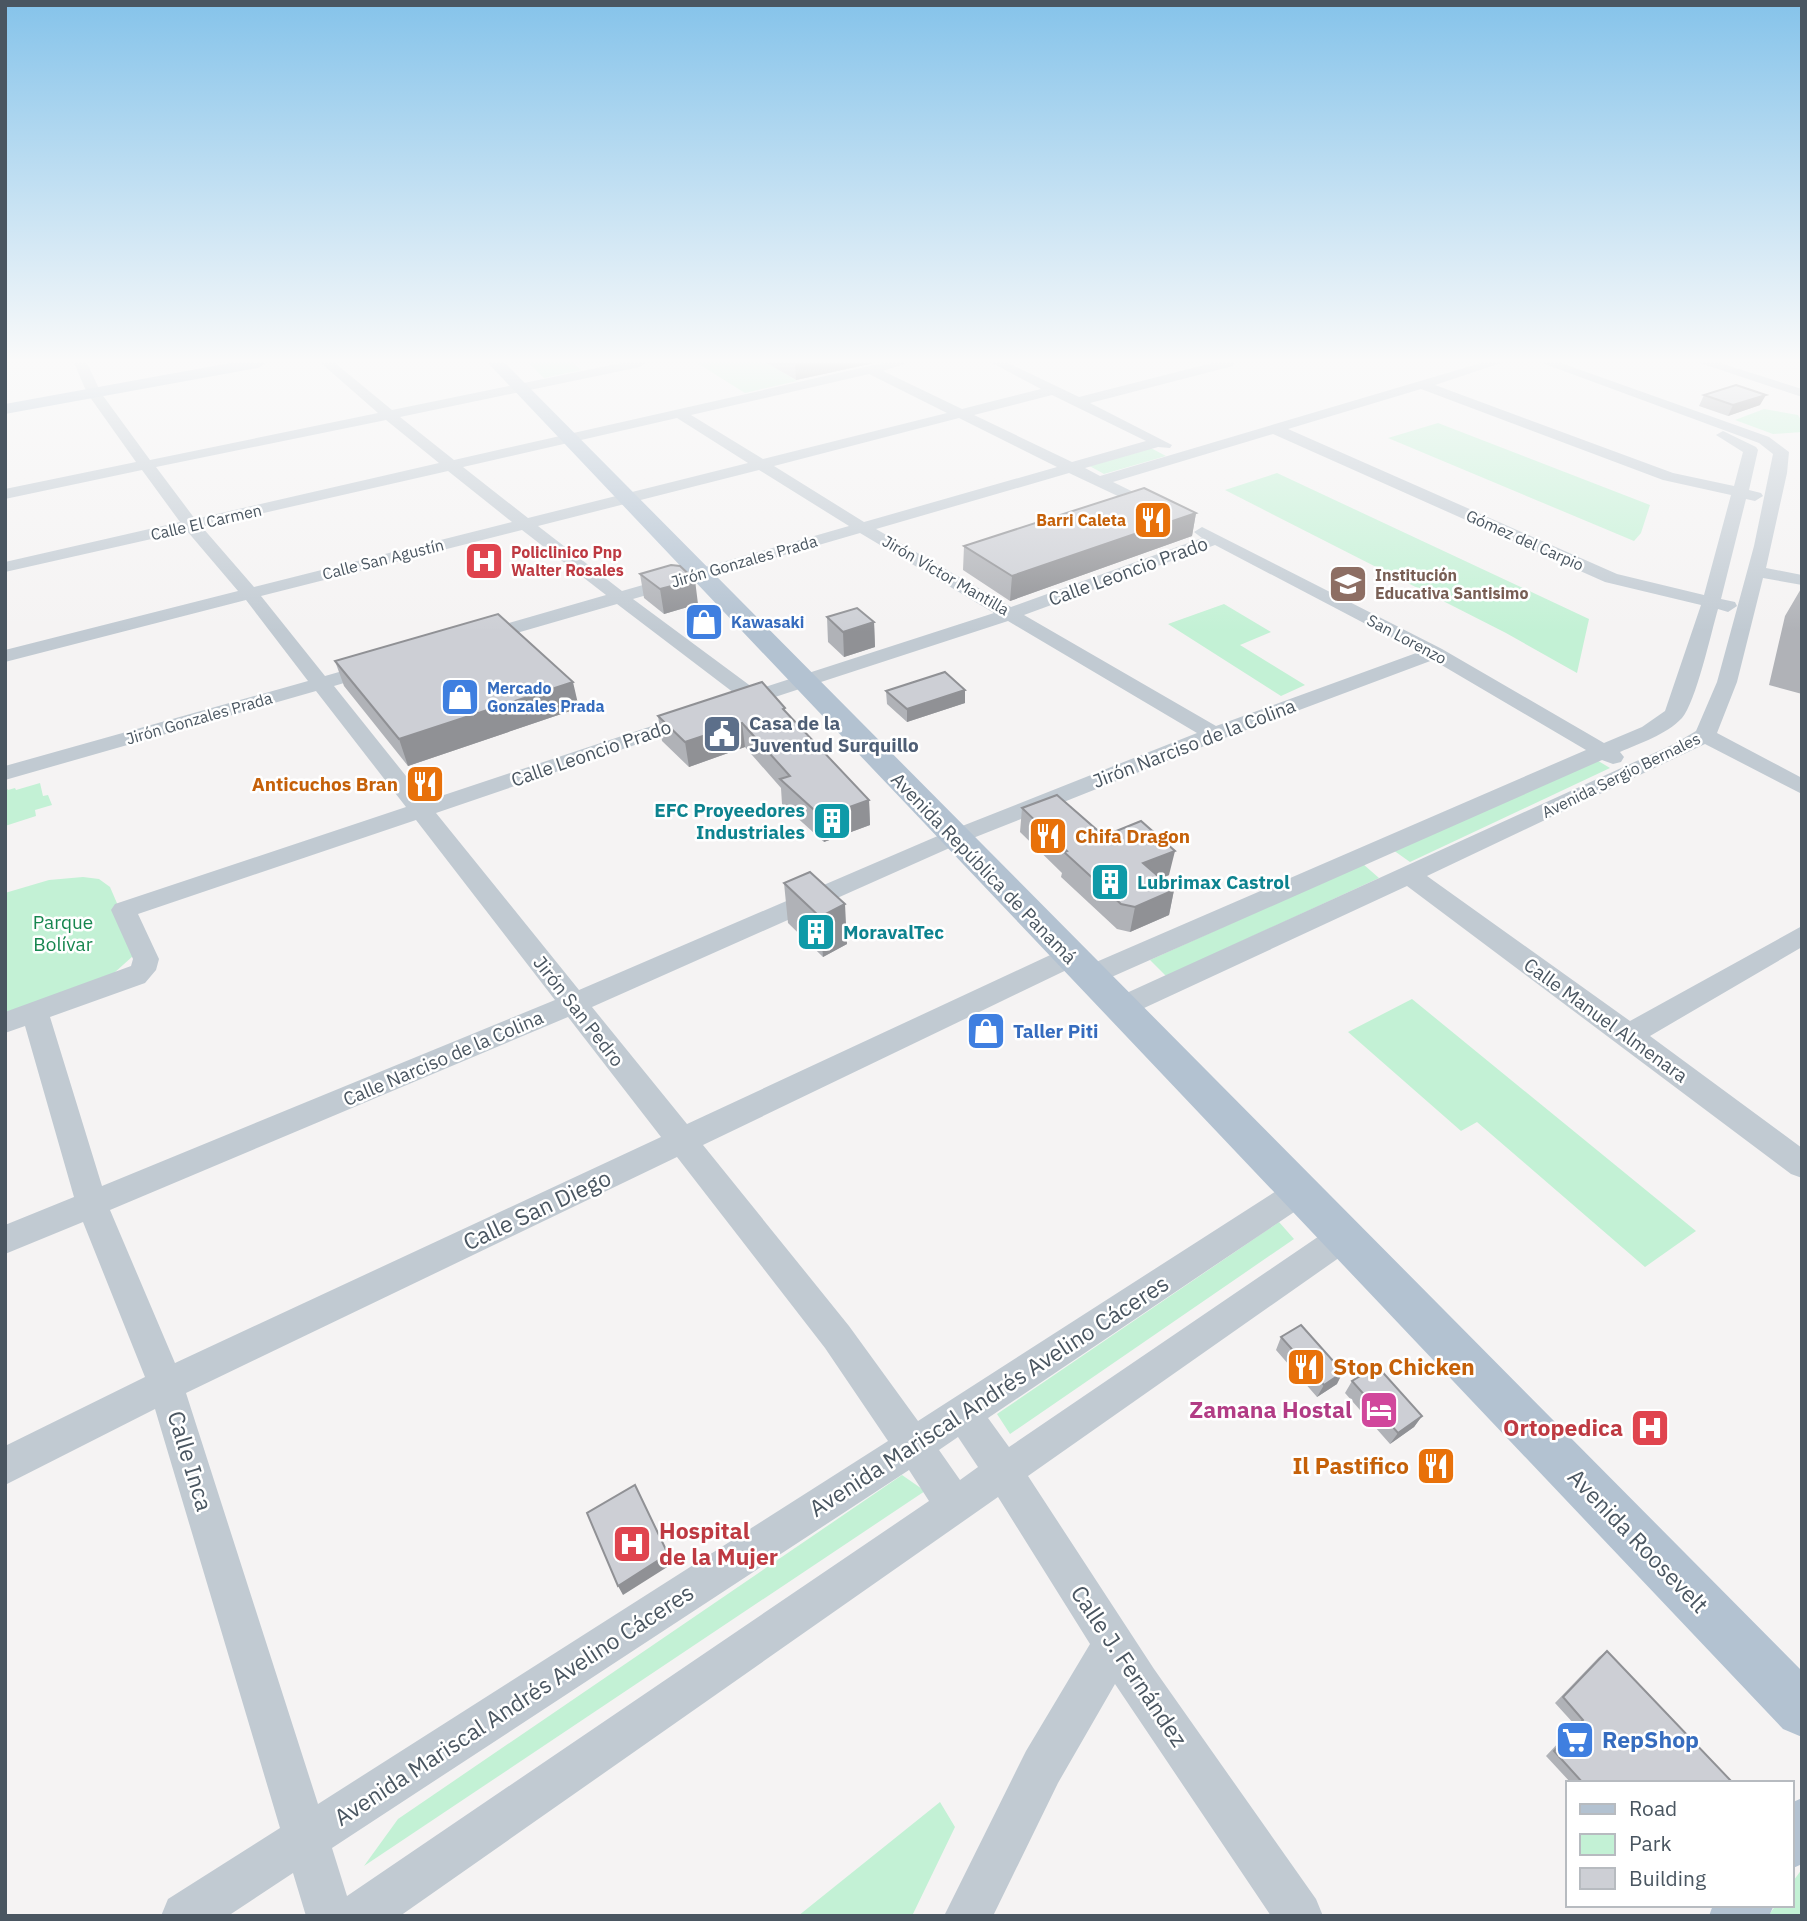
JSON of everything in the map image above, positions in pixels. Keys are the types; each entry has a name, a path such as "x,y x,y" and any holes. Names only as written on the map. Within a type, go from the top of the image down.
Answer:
{"main road":[{"name":"Avenida República de Panamá","path":"585,453 1298,1193"},
{"name":"Avenida Roosevelt","path":"1298,1193 1802,1710"}],"street":[{"path":"137,453 191,526"},
{"path":"5,494 206,453"},
{"path":"435,453 617,597 753,698"},
{"name":"Calle El Carmen","path":"5,568 505,453"},
{"name":"Jirón Víctor Mantilla","path":"741,453 1214,734"},
{"name":"Calle San Agustín","path":"5,656 808,453"},
{"name":"San Lorenzo","path":"1039,453 1216,539 1434,653 1636,770"},
{"name":"Jirón Gonzales Prada","path":"465,642 1122,453"},
{"path":"1180,453 1185,455"},
{"path":"1099,481 1193,453"},
{"name":"Gómez del Carpio","path":"1328,453 1611,578 1746,611"},
{"path":"1604,453 1669,477 1772,499"},
{"name":"Avenida Sergio Bernales","path":"1079,967 1649,731 1674,713 1711,603 1750,453"},
{"name":"Avenida Sergio Bernales","path":"1119,1008 1410,876 1705,735 1727,682 1763,546 1772,499 1785,474 1781,453"},
{"name":"Jirón San Pedro","path":"191,526 250,594 837,1337 955,1505"},
{"name":"Calle Leoncio Prado","path":"35,1012 136,976 143,970 146,959 124,910 1012,613 1216,539"},
{"path":"1727,539 1763,546"},
{"path":"1756,571 1802,580"},
{"name":"Jirón Narciso de la Colina","path":"955,837 1214,734 1434,653"},
{"name":"Jirón Gonzales Prada","path":"5,773 386,664"},
{"path":"1690,672 1727,682"},
{"path":"1705,735 1802,787"},
{"name":"Calle Narciso de la Colina","path":"5,1240 573,1004 955,837"},
{"name":"Calle Manuel Almenara","path":"1410,876 1802,1165"},
{"path":"1629,1035 1797,944"},
{"name":"Calle San Diego","path":"5,1466 166,1385 682,1141 1079,967"},
{"path":"5,1023 35,1012"},
{"name":"Calle Inca","path":"35,1012 92,1204 166,1385 330,1916"},
{"name":"Avenida Mariscal Andrés Avelino Cáceres","path":"185,1916 913,1446 1298,1193"},
{"path":"359,1916 1342,1238"},
{"name":"Calle J. Fernández","path":"963,1413 1004,1472 1139,1684 1299,1916"},
{"path":"968,1916 1042,1767 1097,1675 1112,1643"},
{"path":"1080,1700 1110,1687 1139,1684"}],"green space":[{"path":"1124,453 1160,453 1166,456 1104,474 1086,464"},
{"path":"1423,453 1515,453 1650,505 1641,533 1634,541"},
{"path":"1277,473 1589,619 1577,673 1506,633 1225,490"},
{"path":"1224,604 1271,632 1240,645 1305,685 1281,696 1168,624"},
{"path":"1595,759 1610,768 1410,862 1393,850"},
{"path":"40,783 43,796 48,795 52,805 35,810 36,816 5,826 5,786 8,790 16,790"},
{"path":"1363,864 1379,878 1166,976 1150,960"},
{"name":"Parque Bolívar","path":"83,877 99,879 110,887 135,945 133,956 114,973 5,1013 5,893 49,880"},
{"path":"1412,999 1696,1231 1645,1267 1477,1122 1461,1131 1348,1032"},
{"path":"1279,1222 1294,1239 1010,1434 997,1414"},
{"path":"902,1475 925,1491 364,1866 398,1819"},
{"path":"940,1802 955,1827 912,1916 798,1916"},
{"path":"1802,1869 1802,1916 1768,1916 1775,1907 1793,1907 1793,1881"}],"building":[{"path":"1144,488 1196,513 1012,576 964,546"},
{"path":"671,565 680,566 695,580 660,589 640,574"},
{"path":"857,608 874,622 843,632 827,617"},
{"name":"Mercado Gonzales Prada","path":"498,614 573,682 399,739 335,661"},
{"path":"945,672 965,690 907,709 886,691"},
{"path":"762,682 785,708 783,709 869,800 822,817 780,779 790,776 742,723 685,742 658,716"},
{"path":"1057,795 1104,836 1141,821 1175,851 1143,863 1174,890 1135,907 1121,904 1064,852 1067,851 1022,808"},
{"path":"810,872 845,904 820,917 784,883"},
{"path":"1301,1325 1343,1372 1324,1385 1281,1337"},
{"path":"1377,1366 1422,1416 1398,1433 1352,1381"},
{"name":"Hospital de la Mujer","path":"635,1485 668,1554 618,1586 587,1513"},
{"path":"1607,1651 1731,1781 1581,1781 1554,1751 1583,1720 1563,1697"}],"place":[{"name":"Barri Caleta","path":"1153,520"},
{"name":"Policlinico Pnp Walter Rosales","path":"484,561"},
{"name":"Institución Educativa Santisimo","path":"1348,584"},
{"name":"Kawasaki","path":"704,622"},
{"name":"Mercado Gonzales Prada","path":"460,697"},
{"name":"Casa de la Juventud Surquillo","path":"722,734"},
{"name":"Anticuchos Bran","path":"425,784"},
{"name":"EFC Proyeedores Industriales","path":"832,821"},
{"name":"Chifa Dragon","path":"1048,836"},
{"name":"Lubrimax Castrol","path":"1110,882"},
{"name":"MoravalTec","path":"816,932"},
{"name":"Taller Piti","path":"986,1031"},
{"name":"Stop Chicken","path":"1306,1367"},
{"name":"Zamana Hostal","path":"1379,1410"},
{"name":"Ortopedica","path":"1650,1428"},
{"name":"Il Pastifico","path":"1436,1466"},
{"name":"Hospital de la Mujer","path":"632,1544"},
{"name":"RepShop","path":"1575,1740"}]}
